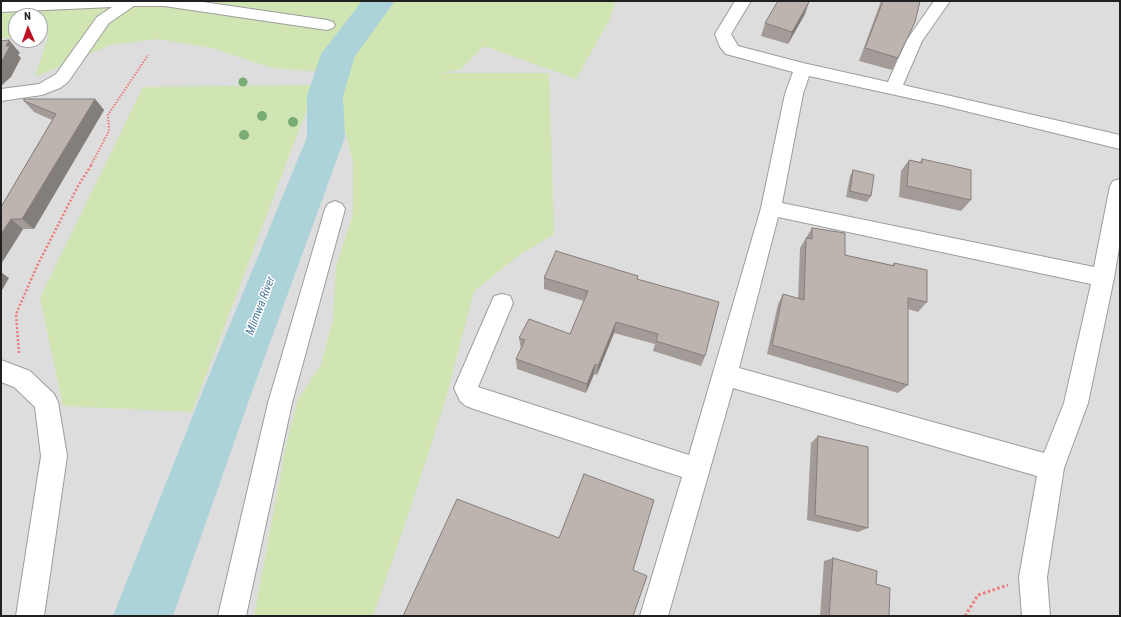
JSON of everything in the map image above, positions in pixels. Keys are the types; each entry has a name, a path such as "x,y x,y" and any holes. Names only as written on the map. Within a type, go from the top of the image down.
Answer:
{"street":[{"path":"1,8 63,3 164,1 327,25"},
{"path":"743,1 723,34 726,43 732,50 803,69 1120,142"},
{"path":"893,89 914,42 942,1"},
{"path":"1,95 42,89 54,84 62,78 103,20 131,2"},
{"path":"654,616 725,376 771,208 794,94 803,69"},
{"path":"1036,616 1033,577 1051,468 1076,403 1103,278 1120,186"},
{"path":"771,208 1103,278"},
{"path":"232,616 280,403 335,209"},
{"path":"502,303 466,388 468,393 474,398 698,470"},
{"path":"11,375 46,402 54,456 30,616"},
{"path":"725,376 1051,468"}],"path":[{"path":"11,375 16,314 37,266 78,186 95,159 109,131 108,115 148,55"},
{"path":"965,616 978,595 1033,577"}],"shaded area":[{"path":"1,1 1120,1 1120,616 1,616"}],"green space":[{"path":"1,1 615,1 611,17 576,79 484,46 460,70 437,73 549,73 554,234 518,256 474,291 446,398 410,510 373,616 254,616 287,441 298,399 321,365 333,319 336,266 353,214 353,162 340,110 346,74 272,68 212,48 157,39 110,45 35,77 44,48 48,48 48,8 8,8 8,38 1,39"},
{"path":"316,85 192,412 63,406 40,298 143,87"}],"building":[{"path":"778,1 809,2 792,32 765,23"},
{"path":"883,1 920,1 915,22 898,58 865,48"},
{"path":"8,40 6,46 9,48 1,63 1,41"},
{"path":"24,99 95,99 22,219 11,219 1,234 1,207 56,114 24,101"},
{"path":"922,159 971,170 971,200 907,186 909,160 922,163"},
{"path":"853,170 874,175 871,196 850,191"},
{"path":"812,228 845,233 845,255 894,266 894,263 927,270 927,302 908,298 908,385 772,345 783,294 804,300 806,238 812,239"},
{"path":"556,251 638,276 637,279 719,302 705,356 656,341 658,334 616,322 598,366 595,364 587,384 516,359 525,340 519,338 529,319 570,334 588,291 544,278"},
{"path":"818,436 868,447 868,528 815,515"},
{"path":"584,474 654,500 633,570 647,576 633,616 403,616 457,499 559,538"},
{"path":"833,558 877,571 876,584 890,588 889,616 829,616"}],"waterway":[{"name":"Mlimwa River","path":"143,616 224,400 326,137 325,96 338,54 379,1"}]}
